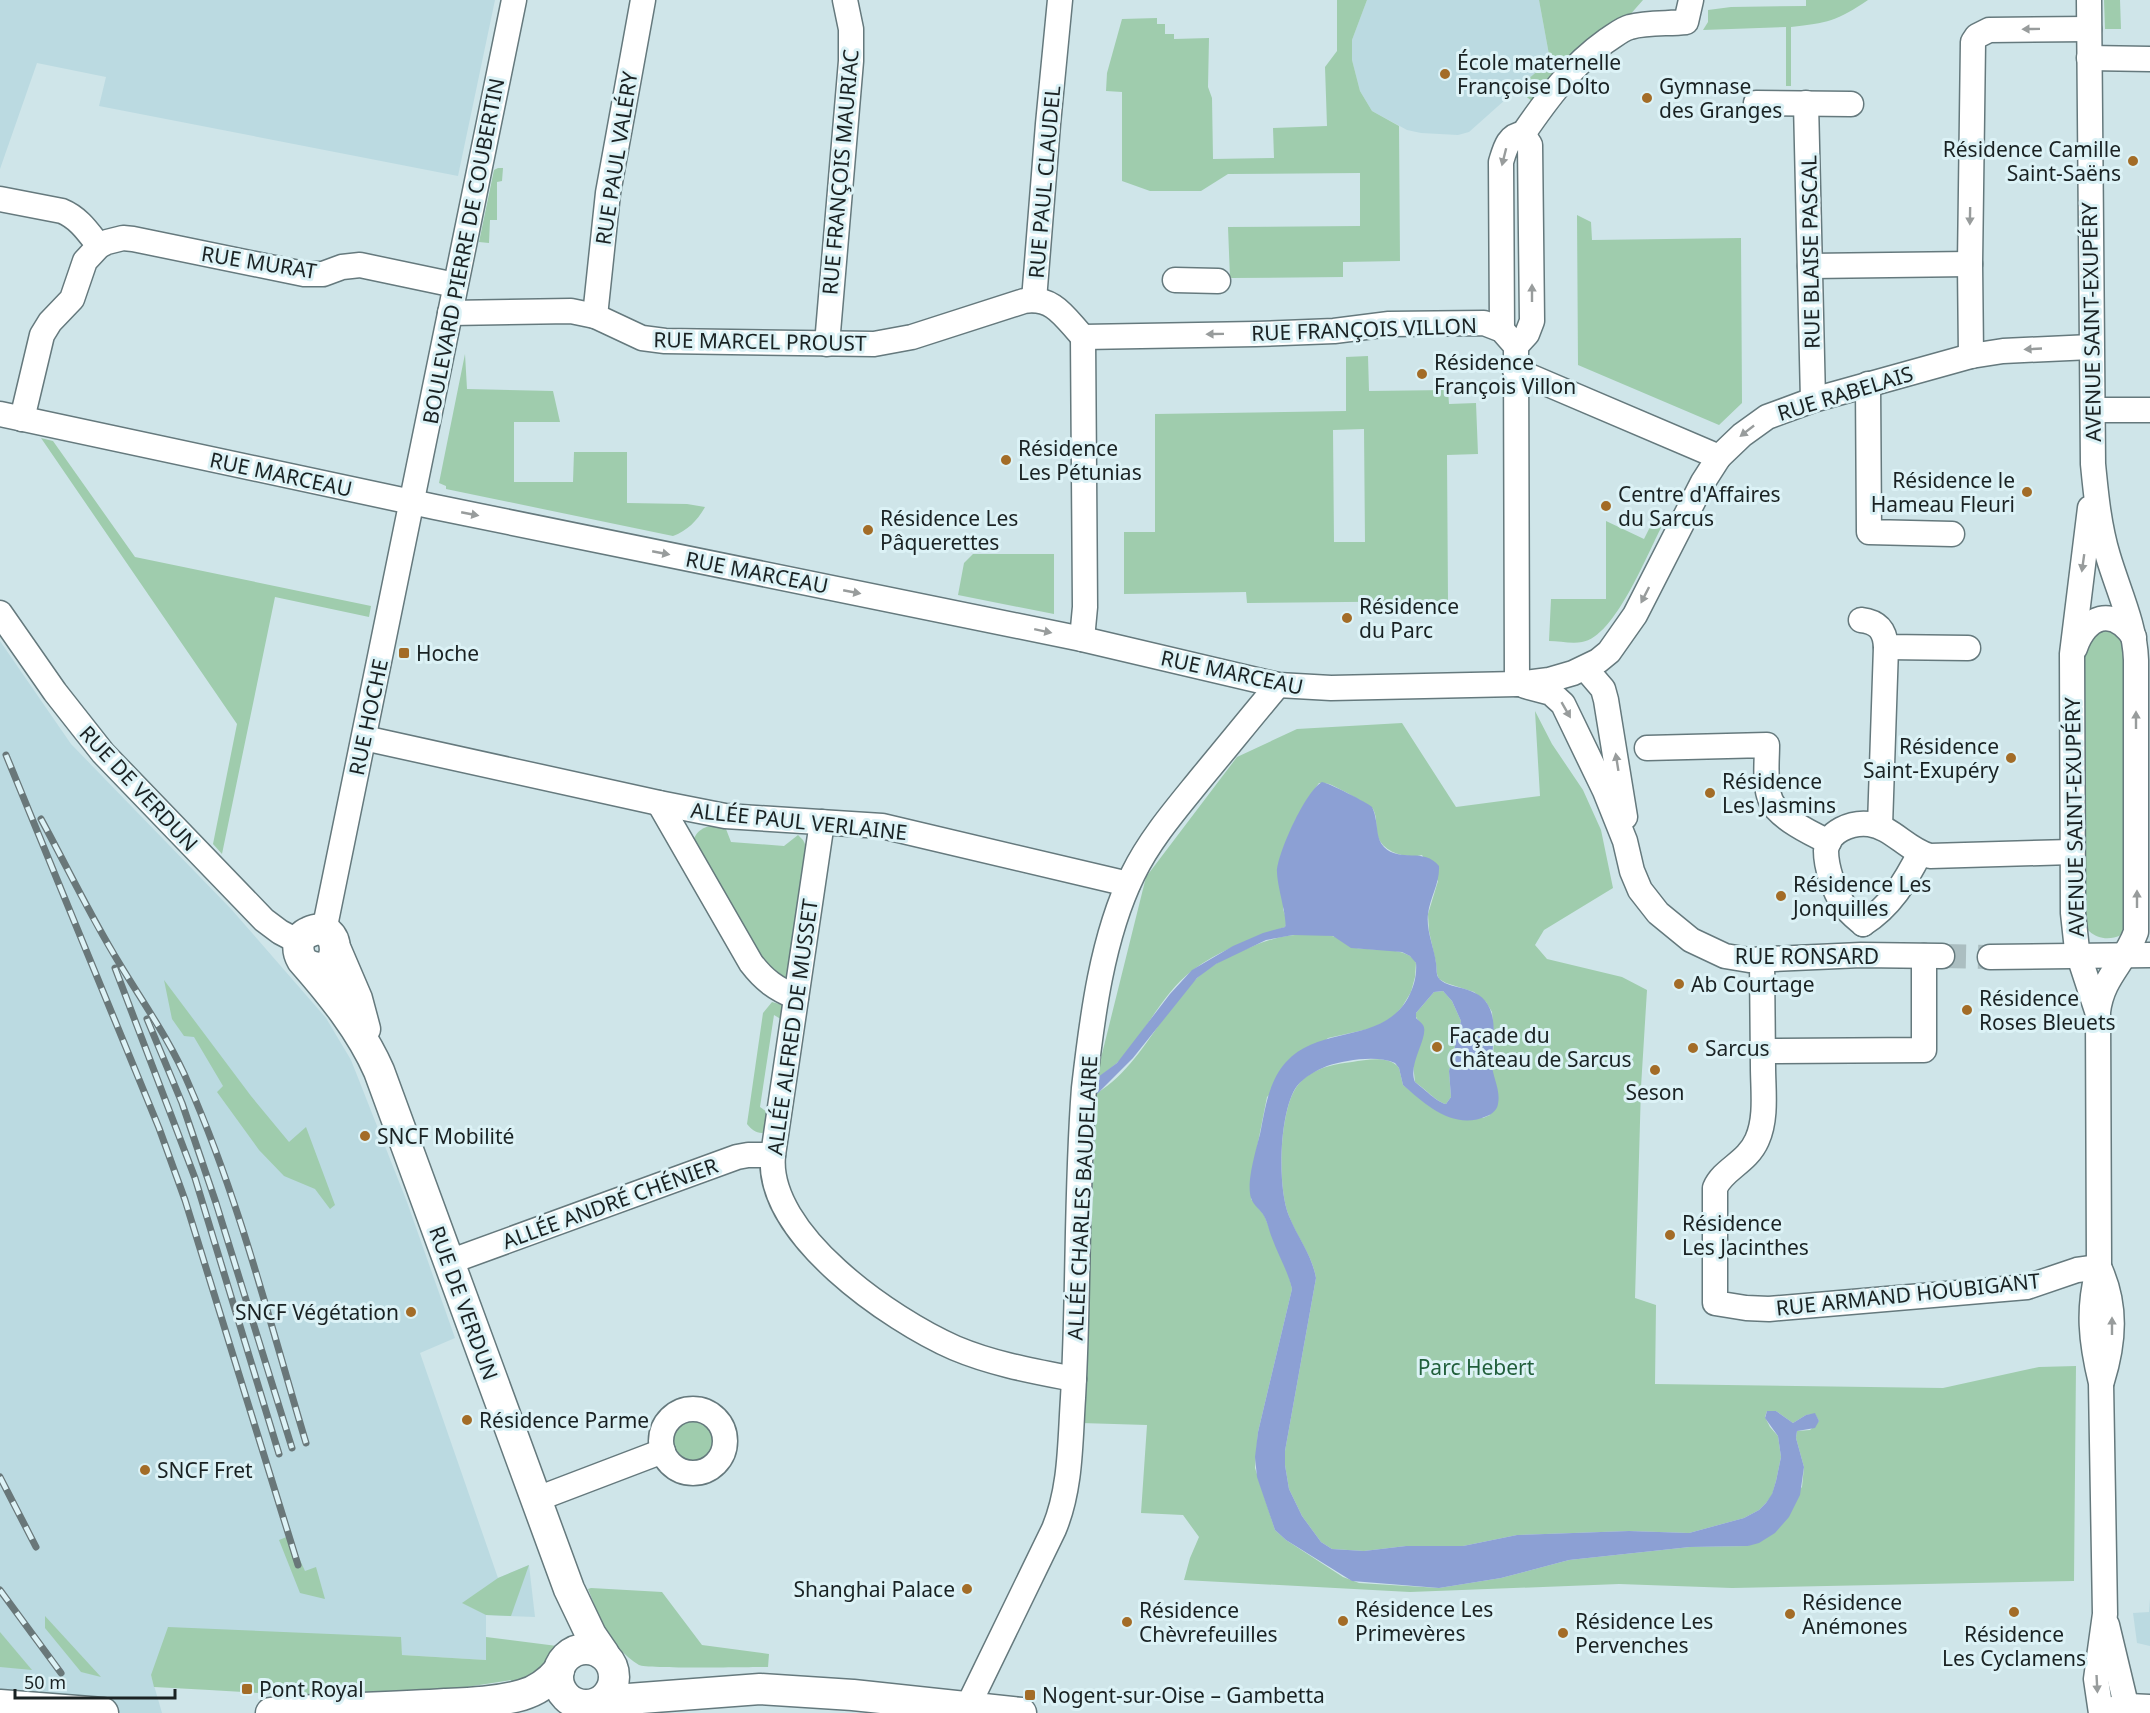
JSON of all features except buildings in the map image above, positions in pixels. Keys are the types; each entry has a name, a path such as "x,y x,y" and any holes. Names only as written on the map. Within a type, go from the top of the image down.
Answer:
{"main road":[{"name":"RUE DE VERDUN","path":"316,947 342,1009 370,1051 569,1589 591,1635 608,1659"},
{"name":"RUE DE VERDUN","path":"561,1664 571,1640 573,1623 569,1589"},
{"path":"271,1713 386,1709 497,1700 521,1695 537,1689 550,1680 572,1652 583,1648 594,1649 625,1674 642,1682 705,1682 1021,1713"},
{"path":"588,1702 613,1686 615,1674 608,1659"},
{"path":"561,1664 559,1684 562,1691 588,1702"},
{"path":"509,1713 588,1702 760,1689"},
{"path":"0,1705 103,1713"}],"street":[{"name":"BOULEVARD PIERRE DE COUBERTIN","path":"412,502 514,0"},
{"name":"RUE PAUL VALÉRY","path":"595,316 600,249 608,193 643,0"},
{"name":"RUE FRANÇOIS MAURIAC","path":"827,344 851,61 851,29 845,0"},
{"name":"RUE PAUL CLAUDEL","path":"1060,0 1047,124 1034,300 1046,301 1053,305 1083,337"},
{"path":"1517,684 1511,349 1527,334 1532,321 1530,145 1524,134 1540,109 1584,57 1615,35 1633,26 1686,22 1691,0"},
{"name":"AVENUE SAINT-EXUPÉRY","path":"2089,0 2093,464 2087,538 2072,654 2072,852 2073,928 2098,1012"},
{"path":"1971,356 1973,42 1977,36 1989,30 2089,29"},
{"path":"2089,58 2150,58"},
{"path":"1756,103 1851,104"},
{"name":"RUE BLAISE PASCAL","path":"1806,103 1813,400"},
{"path":"0,199 70,215 85,228 99,246 85,261 72,299 50,322 42,335 11,417"},
{"name":"RUE MURAT","path":"99,246 114,239 133,238 304,274 323,274 342,267 360,265 455,285"},
{"path":"1810,266 1970,264"},
{"path":"1175,280 1218,281"},
{"name":"RUE MARCEL PROUST","path":"450,313 556,310 595,316 632,334 653,340 874,344 899,341 1013,304 1034,300"},
{"name":"RUE FRANÇOIS VILLON","path":"1083,337 1334,331 1389,324 1484,323 1511,349 1719,457"},
{"path":"1082,639 1085,607 1083,337"},
{"name":"RUE RABELAIS","path":"1517,684 1550,680 1585,668 1609,652 1626,630 1703,482 1719,457 1742,435 1767,417 1813,400 1971,356 2003,351 2091,347"},
{"path":"1868,384 1869,532 1952,534"},
{"path":"2093,410 2150,410"},
{"name":"RUE MARCEAU","path":"11,417 412,502 1082,639 1278,686 1331,688 1517,684"},
{"name":"AVENUE SAINT-EXUPÉRY","path":"2093,464 2104,541 2134,636 2136,660 2137,922 2125,955 2105,983 2098,1012 2099,1267 2090,1308 2094,1357 2101,1383 2105,1614 2123,1712"},
{"name":"RUE HOCHE","path":"316,947 364,738 412,502"},
{"name":"RUE DE VERDUN","path":"0,613 55,692 114,766 264,920 280,932 316,947"},
{"name":"AVENUE SAINT-EXUPÉRY","path":"2072,654 2081,633 2088,625 2103,618 2117,620 2134,636"},
{"path":"1861,620 1870,621 1884,631 1886,647 1880,826"},
{"path":"1886,647 1968,648"},
{"name":"RUE RONSARD","path":"1585,668 1603,689 1606,700 1632,872 1640,890 1667,922 1691,940 1712,951 1737,959 1933,956 1924,1050 1763,1051"},
{"name":"RUE RONSARD","path":"1517,684 1551,693 1563,704 1605,791 1626,841"},
{"name":"ALLÉE CHARLES BAUDELAIRE","path":"967,1708 1060,1515 1068,1481 1074,1379 1082,1114 1089,1044 1101,976 1111,936 1128,884 1156,835 1278,686"},
{"name":"ALLÉE PAUL VERLAINE","path":"364,738 659,803 742,818 882,826 1128,884"},
{"path":"1647,748 1767,745 1768,791 1774,807 1808,831 1829,842"},
{"path":"659,803 751,963 764,980 773,987 796,997"},
{"name":"ALLÉE ALFRED DE MUSSET","path":"822,822 773,1155 772,1174 776,1184 794,1221 811,1243 837,1270 872,1300 919,1330 973,1355 1010,1366 1074,1379"},
{"path":"1863,924 1853,916 1838,893 1828,862 1826,850 1829,842 1836,833 1844,828 1866,824 1880,826 1920,853 1930,856 2072,852"},
{"path":"1863,924 1896,896 1920,853"},
{"path":"1862,956 1863,924"},
{"path":"1990,957 2150,955"},
{"path":"1762,960 1763,1051"},
{"name":"RUE ARMAND HOUBIGANT","path":"1763,1051 1763,1115 1757,1140 1742,1162 1718,1181 1714,1188 1715,1303 1769,1309 2027,1287 2078,1270 2099,1267"},
{"name":"ALLÉE ANDRÉ CHÉNIER","path":"449,1262 737,1157 773,1155"},
{"path":"537,1499 663,1451"}],"shaded area":[{"path":"0,0 495,0 458,176 99,106 106,77 37,63 0,169"},
{"name":"École maternelle Françoise Dolto","path":"1367,0 1539,0 1550,60 1469,132 1458,135 1407,130 1372,111 1360,91 1352,60 1352,40"},
{"path":"0,641 71,744 232,910 326,1018 351,1060 407,1202 455,1338 420,1353 498,1578 529,1565 535,1617 486,1615 486,1660 402,1655 400,1637 151,1675 162,1713 0,1713"},
{"path":"2150,1599 2150,1646 2137,1643 2133,1613 2149,1612"}],"green space":[{"path":"1337,0 1367,0 1352,40 1352,60 1360,91 1372,111 1399,126 1400,261 1343,262 1343,277 1230,278 1228,227 1360,226 1360,173 1228,174 1201,191 1150,191 1122,181 1122,92 1106,91 1107,73 1122,19 1157,18 1157,24 1165,24 1165,34 1174,34 1174,39 1209,38 1208,87 1212,98 1213,159 1274,158 1273,128 1327,126 1325,67 1337,51"},
{"path":"1539,0 1643,0 1628,17 1533,102 1517,89 1550,60"},
{"path":"1806,0 1868,0 1848,13 1831,20 1791,27 1791,86 1786,86 1786,27 1703,30 1708,22 1708,10 1731,7 1806,6"},
{"path":"2104,0 2120,0 2121,29 2105,29"},
{"path":"503,168 502,181 497,182 497,220 490,220 489,243 479,242 494,170"},
{"path":"1577,215 1591,222 1592,240 1741,238 1742,403 1719,425 1578,365"},
{"path":"465,354 467,389 553,391 560,422 514,422 514,482 573,482 574,452 627,452 627,503 687,504 705,507 702,512 687,528 673,536 446,489 446,486 439,483"},
{"path":"1368,356 1369,391 1448,390 1449,404 1476,403 1478,454 1447,455 1448,601 1247,603 1246,592 1124,594 1124,532 1155,532 1155,414 1346,411 1346,357","holes":["1364,429 1365,542 1334,542 1333,430"]},
{"path":"41,438 53,441 135,557 371,606 369,617 275,597 222,854 213,844 237,724"},
{"path":"1606,521 1644,539 1653,521 1662,526 1629,593 1606,626 1594,637 1582,642 1549,641 1551,599 1606,599"},
{"path":"973,554 1054,554 1054,614 958,595 964,563"},
{"path":"2102,627 2118,631 2127,641 2129,921 2121,935 2107,938 2089,931 2082,920 2081,912 2079,779 2081,654 2088,638"},
{"name":"Parc Hebert","path":"1535,711 1552,744 1583,790 1601,830 1613,888 1544,930 1535,945 1547,959 1622,977 1647,990 1641,1087 1635,1298 1656,1305 1655,1384 1943,1388 2039,1367 2076,1366 2074,1581 1732,1588 1619,1584 1410,1592 1184,1580 1199,1537 1183,1515 1141,1513 1147,1425 1081,1423 1098,1070 1146,877 1237,757 1297,729 1402,723 1456,807 1540,796","holes":["1319,783 1338,788 1373,809 1378,837 1385,847 1397,854 1422,855 1438,881 1428,914 1437,974 1439,979 1474,992 1486,1002 1492,1012 1494,1038 1490,1115 1483,1118 1428,1104 1403,1085 1399,1068 1390,1061 1384,1060 1345,1063 1322,1068 1303,1080 1292,1096 1287,1111 1282,1149 1285,1203 1292,1224 1311,1261 1316,1278 1285,1451 1289,1489 1302,1516 1321,1542 1332,1549 1364,1551 1406,1546 1463,1546 1517,1535 1629,1531 1689,1533 1744,1518 1759,1510 1772,1495 1781,1457 1778,1436 1765,1417 1767,1411 1776,1411 1793,1423 1806,1415 1815,1414 1819,1421 1810,1430 1797,1431 1796,1438 1804,1467 1802,1487 1748,1546 1690,1547 1569,1560 1501,1578 1439,1588 1359,1583 1343,1577 1286,1540 1275,1530 1255,1468 1258,1432 1292,1289 1264,1215 1251,1199 1251,1178 1267,1097 1328,1038 1373,1028 1392,1018 1411,992 1416,963 1406,954 1353,947 1335,937 1322,935 1280,937 1260,943 1222,960 1196,979 1171,1008 1126,1069 1097,1093 1098,1078 1127,1052 1162,1003 1193,970 1226,950 1285,927 1287,921 1283,909 1309,797"]},
{"path":"718,825 726,829 731,842 784,846 798,835 807,848 790,974 787,977 778,978 767,971 692,844 701,830"},
{"path":"164,980 251,1096 289,1142 306,1127 335,1205 330,1209 315,1189 284,1176 259,1150 217,1092 223,1086 194,1037 184,1036 172,1019"},
{"path":"1443,991 1452,1001 1461,1021 1449,1071 1451,1097 1446,1104 1415,1082 1413,1064 1424,1029 1416,1013 1434,992"},
{"path":"772,1002 783,1005 784,1021 774,1015 760,1107 770,1114 768,1132 759,1133 747,1124 763,1013"},
{"path":"692,1418 701,1419 708,1424 713,1431 713,1449 708,1456 701,1461 692,1462 683,1461 676,1456 671,1449 670,1440 671,1431 676,1424 683,1419"},
{"path":"289,1536 305,1571 316,1567 325,1599 300,1593 279,1540"},
{"path":"529,1565 511,1616 486,1615 462,1603 498,1578"},
{"path":"588,1589 662,1592 702,1645 769,1654 768,1667 639,1665 620,1650 613,1641 597,1611"},
{"path":"45,1616 101,1677 81,1672 45,1628"},
{"path":"168,1627 401,1637 402,1655 486,1660 486,1637 557,1646 546,1666 513,1686 511,1680 393,1695 274,1694 154,1687 151,1675"},
{"path":"0,1632 32,1670 0,1667"}],"water":[{"path":"1322,782 1326,783 1372,807 1378,837 1381,844 1390,852 1426,857 1439,866 1428,920 1437,975 1448,984 1479,995 1490,1009 1494,1029 1492,1068 1499,1099 1495,1110 1487,1116 1475,1120 1452,1118 1431,1108 1403,1085 1399,1068 1395,1063 1379,1059 1361,1059 1327,1066 1300,1083 1291,1097 1283,1130 1282,1169 1285,1203 1316,1278 1285,1451 1289,1489 1302,1516 1321,1542 1332,1549 1364,1551 1406,1546 1463,1546 1517,1535 1629,1531 1689,1533 1744,1518 1759,1510 1772,1494 1781,1457 1778,1436 1765,1418 1767,1411 1776,1411 1793,1423 1806,1415 1815,1413 1819,1421 1815,1428 1797,1431 1796,1438 1804,1467 1800,1495 1789,1517 1775,1533 1759,1543 1748,1546 1690,1547 1569,1560 1501,1578 1439,1588 1352,1581 1286,1540 1275,1530 1257,1477 1255,1457 1258,1432 1292,1289 1263,1214 1252,1201 1250,1192 1252,1166 1266,1106 1275,1078 1286,1062 1300,1050 1333,1037 1367,1029 1396,1013 1412,990 1416,963 1402,952 1351,948 1333,936 1293,935 1266,940 1216,964 1197,978 1133,1058 1097,1094 1098,1077 1117,1063 1170,994 1192,970 1233,946 1263,933 1285,927 1277,878 1278,863 1294,823 1315,787","holes":["1443,991 1452,1001 1461,1021 1449,1071 1451,1097 1446,1104 1415,1082 1414,1067 1424,1036 1423,1025 1416,1018 1416,1013 1434,992"]}],"tunnel":[{"path":"1942,956 1990,957"}],"railway":[{"path":"6,755 159,1128 185,1200 298,1565"},
{"path":"41,819 103,935 163,1033 189,1085 207,1128 238,1217 306,1443"},
{"path":"115,968 195,1178 279,1454"},
{"path":"147,1019 182,1103 216,1203 292,1448"},
{"path":"0,1477 36,1547"},
{"path":"0,1590 61,1673"}],"place":[{"name":"École maternelle Françoise Dolto","path":"1445,74"},
{"name":"Gymnase des Granges","path":"1647,98"},
{"name":"Résidence Camille Saint-Saëns","path":"2133,161"},
{"name":"Résidence François Villon","path":"1422,374"},
{"name":"Résidence Les Pétunias","path":"1006,460"},
{"name":"Résidence le Hameau Fleuri","path":"2027,492"},
{"name":"Centre d'Affaires du Sarcus","path":"1606,506"},
{"name":"Résidence Les Pâquerettes","path":"868,530"},
{"name":"Résidence du Parc","path":"1347,618"},
{"name":"Hoche","path":"404,653"},
{"name":"Résidence Saint-Exupéry","path":"2011,758"},
{"name":"Résidence Les Jasmins","path":"1710,793"},
{"name":"Résidence Les Jonquilles","path":"1781,896"},
{"name":"Ab Courtage","path":"1679,984"},
{"name":"Résidence Roses Bleuets","path":"1967,1010"},
{"name":"Façade du Château de Sarcus","path":"1437,1047"},
{"name":"Sarcus","path":"1693,1048"},
{"name":"Seson","path":"1655,1070"},
{"name":"SNCF Mobilité","path":"365,1136"},
{"name":"Résidence Les Jacinthes","path":"1670,1235"},
{"name":"SNCF Végétation","path":"411,1312"},
{"name":"Résidence Parme","path":"467,1420"},
{"name":"SNCF Fret","path":"145,1470"},
{"name":"Shanghai Palace","path":"967,1589"},
{"name":"Résidence Les Cyclamens","path":"2014,1612"},
{"name":"Résidence Anémones","path":"1790,1614"},
{"name":"Résidence Les Primevères","path":"1343,1621"},
{"name":"Résidence Chèvrefeuilles","path":"1127,1622"},
{"name":"Résidence Les Pervenches","path":"1563,1633"},
{"name":"Pont Royal","path":"247,1689"},
{"name":"Nogent-sur-Oise – Gambetta","path":"1030,1695"}]}
